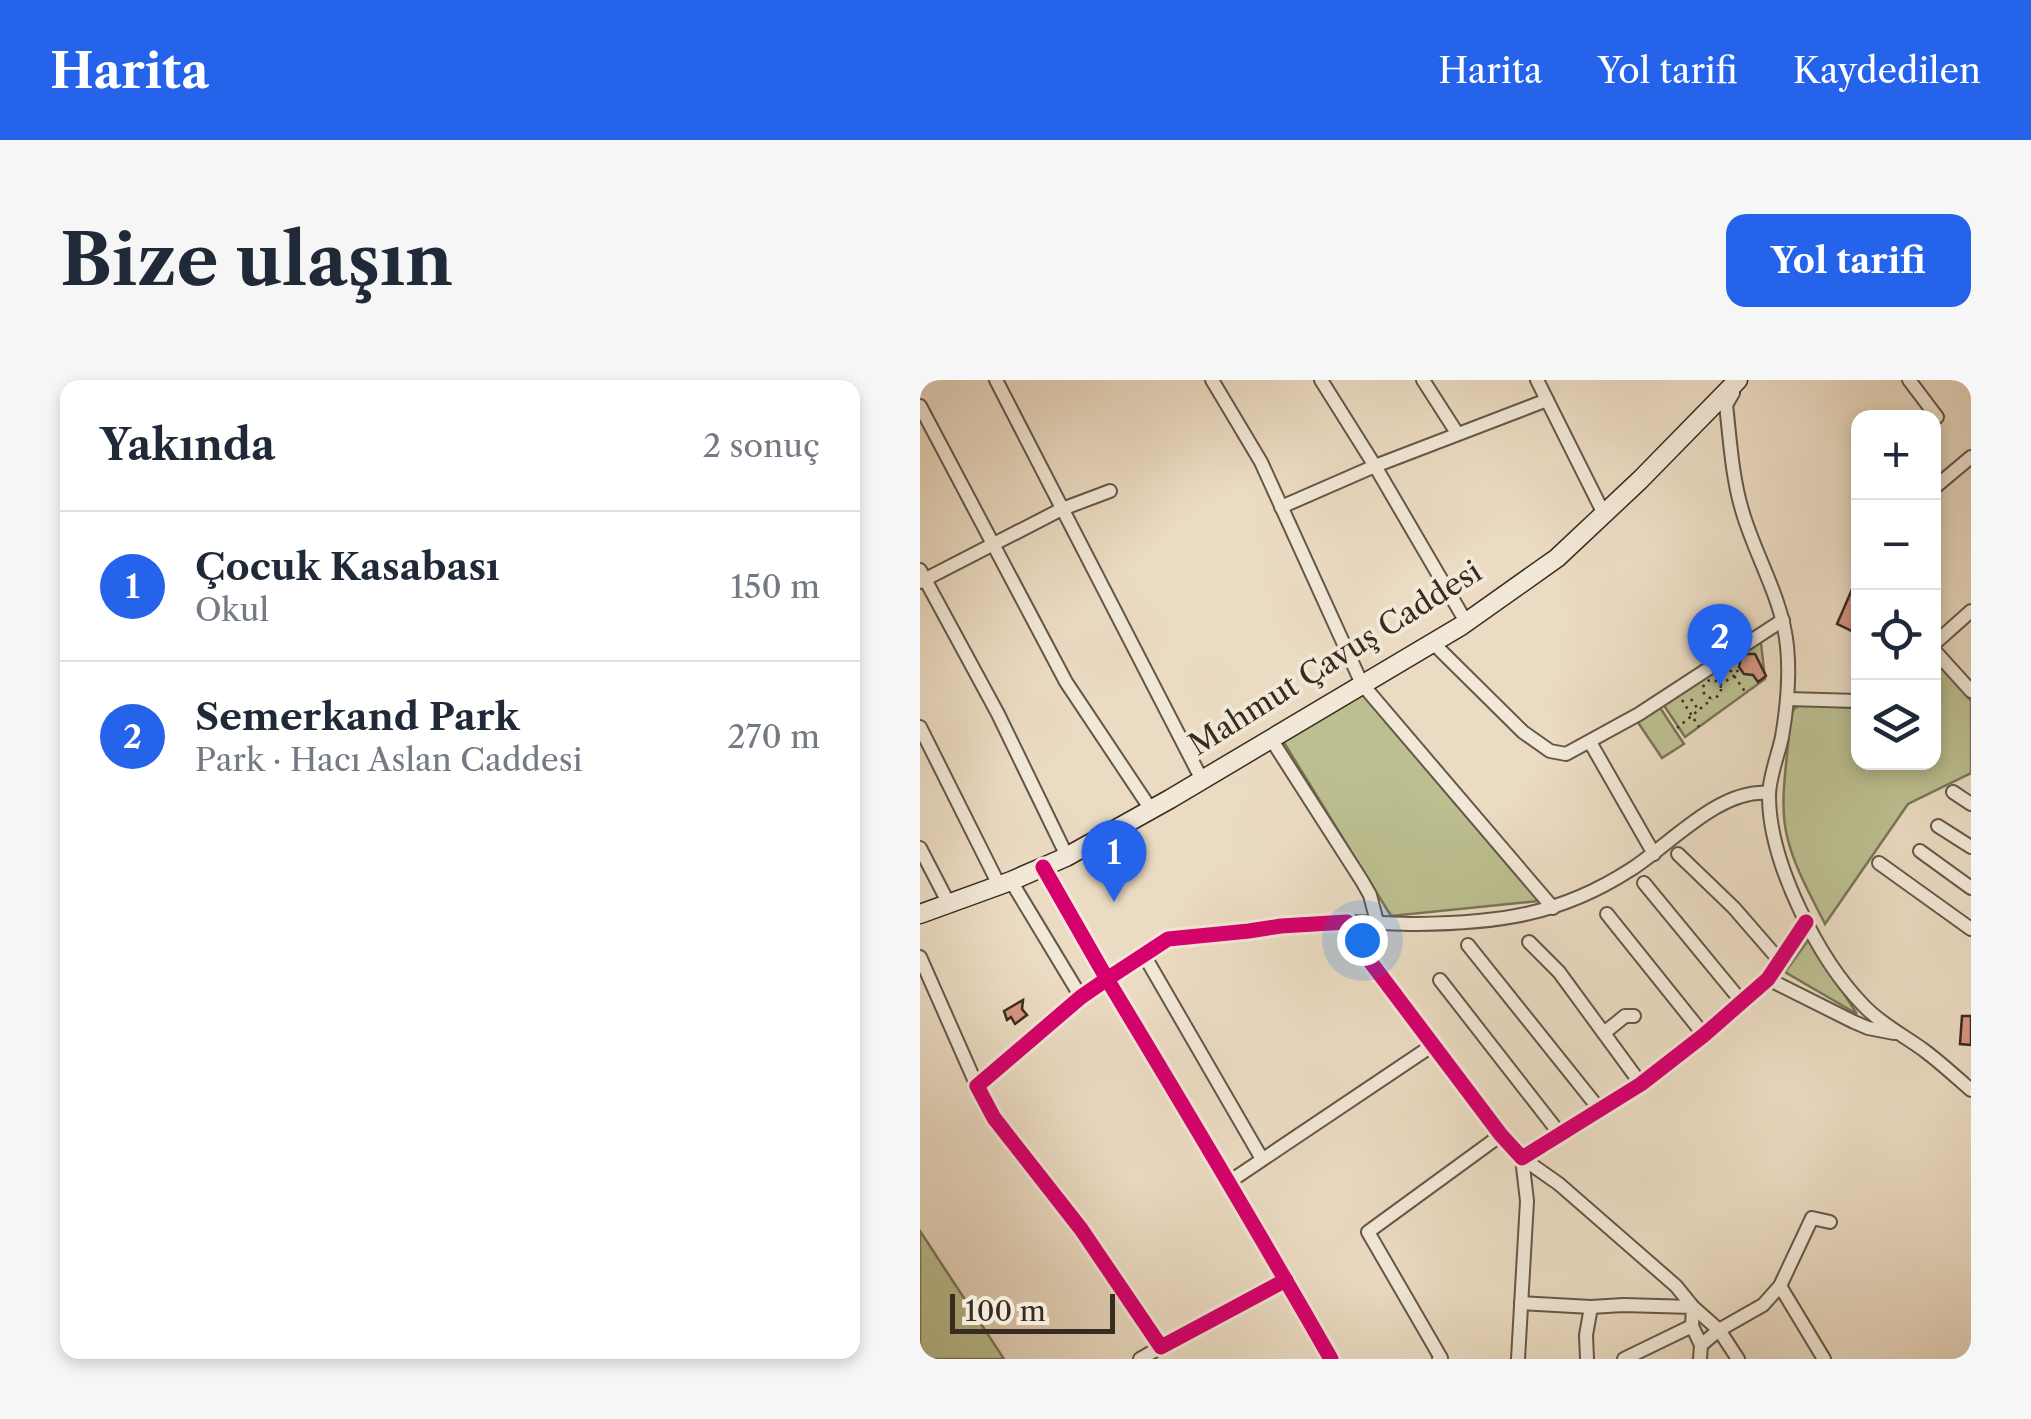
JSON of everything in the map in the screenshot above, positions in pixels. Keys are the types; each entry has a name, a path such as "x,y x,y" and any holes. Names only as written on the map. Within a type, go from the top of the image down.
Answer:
{"main road":[{"name":"Mahmut Çavuş Caddesi","path":"920,905 1004,880 1064,850 1361,681 1544,558 1602,511 1726,380"},
{"path":"1004,880 1043,868 1122,826 1361,681 1461,626 1544,568 1722,403 1741,380"},
{"path":"920,914 947,900"}],"street":[{"path":"996,380 1199,774"},
{"path":"1212,380 1261,462 1361,681 1553,908"},
{"path":"1321,380 1462,615"},
{"path":"1423,380 1458,433"},
{"path":"1537,380 1602,511"},
{"path":"1908,380 1932,410"},
{"path":"1282,507 1375,466 1547,400"},
{"path":"1722,403 1741,508 1783,620 1788,650 1787,700 1768,794 1774,835 1789,883 1806,922 1840,978 1866,1008 1971,1090"},
{"path":"920,406 1066,682 1148,805"},
{"path":"1941,482 1971,457"},
{"path":"1064,850 998,714 922,577 1062,509 1110,491"},
{"path":"1941,640 1971,612"},
{"path":"1432,642 1523,732 1550,751 1566,754 1724,665 1740,649 1783,620"},
{"path":"1941,655 1971,691"},
{"path":"1787,700 1851,701"},
{"path":"920,727 1004,880 1081,997"},
{"path":"1270,739 1362,881 1377,922"},
{"path":"1590,742 1654,854"},
{"path":"977,1086 1081,997 1168,938 1348,922 1470,922 1553,908 1600,889 1712,809 1736,797 1756,792 1768,794"},
{"path":"1953,792 1971,804"},
{"path":"1938,826 1971,848"},
{"path":"920,848 947,900"},
{"path":"1920,852 1971,888"},
{"path":"1678,854 1734,908 1780,961"},
{"path":"1879,863 1971,929"},
{"path":"1043,868 1331,1359"},
{"path":"1644,883 1742,1002"},
{"path":"1607,914 1704,1035"},
{"path":"1348,922 1360,948 1501,1135 1522,1158 1574,1197 1676,1286 1693,1308 1719,1330 1738,1359"},
{"path":"1522,1158 1641,1084 1704,1035 1768,979 1806,922"},
{"path":"1529,942 1559,972 1641,1084"},
{"path":"1468,945 1600,1110"},
{"path":"1144,954 1262,1160"},
{"path":"920,958 994,1118 1081,1229 1161,1347"},
{"path":"1768,979 1868,1028 1897,1033"},
{"path":"1440,980 1560,1134"},
{"path":"1604,1033 1625,1016 1634,1016"},
{"path":"1229,1182 1433,1044"},
{"path":"1440,1359 1368,1232 1501,1135"},
{"path":"1518,1359 1527,1201 1522,1158"},
{"path":"1701,1352 1719,1330 1764,1304 1780,1286 1812,1218 1830,1222"},
{"path":"1140,1359 1286,1280"},
{"path":"1780,1286 1824,1359"},
{"path":"1522,1303 1693,1308"},
{"path":"1588,1359 1586,1335 1591,1308"},
{"path":"1693,1308 1692,1326 1701,1352"},
{"path":"1624,1359 1692,1326"}],"path":[{"path":"1720,685 1738,672 1738,659 1743,654 1740,649"},
{"path":"1724,665 1746,693"},
{"path":"1724,665 1736,684"},
{"path":"1712,698 1705,694 1704,685 1714,680 1720,685"},
{"path":"1676,728 1720,694 1720,685"},
{"path":"1676,691 1699,726"},
{"path":"1691,699 1699,710"}],"green space":[{"path":"1755,640 1761,643 1765,679 1685,737 1661,701"},
{"path":"1941,667 1971,701 1971,773 1908,804 1825,924 1794,859 1785,822 1790,717 1800,705 1851,708 1851,770 1941,770"},
{"path":"1361,692 1539,901 1391,916 1283,741"},
{"path":"1657,703 1684,744 1662,758 1635,718"},
{"path":"1809,939 1857,1014 1785,972"},
{"path":"920,1231 1004,1359 920,1359"}],"building":[{"path":"1851,592 1851,631 1837,624"},
{"path":"1755,654 1766,676 1758,682 1739,667 1741,658"},
{"path":"1023,1000 1022,1009 1027,1015 1015,1024 1011,1017 1007,1020 1004,1011"},
{"path":"1962,1016 1971,1016 1971,1045 1960,1044"}],"cycle path":[{"path":"1043,867 1107,979 1168,939 1347,922 1360,948 1522,1158 1641,1084 1704,1035 1768,979 1806,922"},
{"path":"1286,1280 1161,1347 1081,1229 994,1118 977,1086 1107,979 1220,1168 1276,1263 1304,1311 1331,1359"}],"place":[{"name":"Semerkand Park","path":"1720,686"},
{"name":"Çocuk Kasabası","path":"1114,902"}]}
